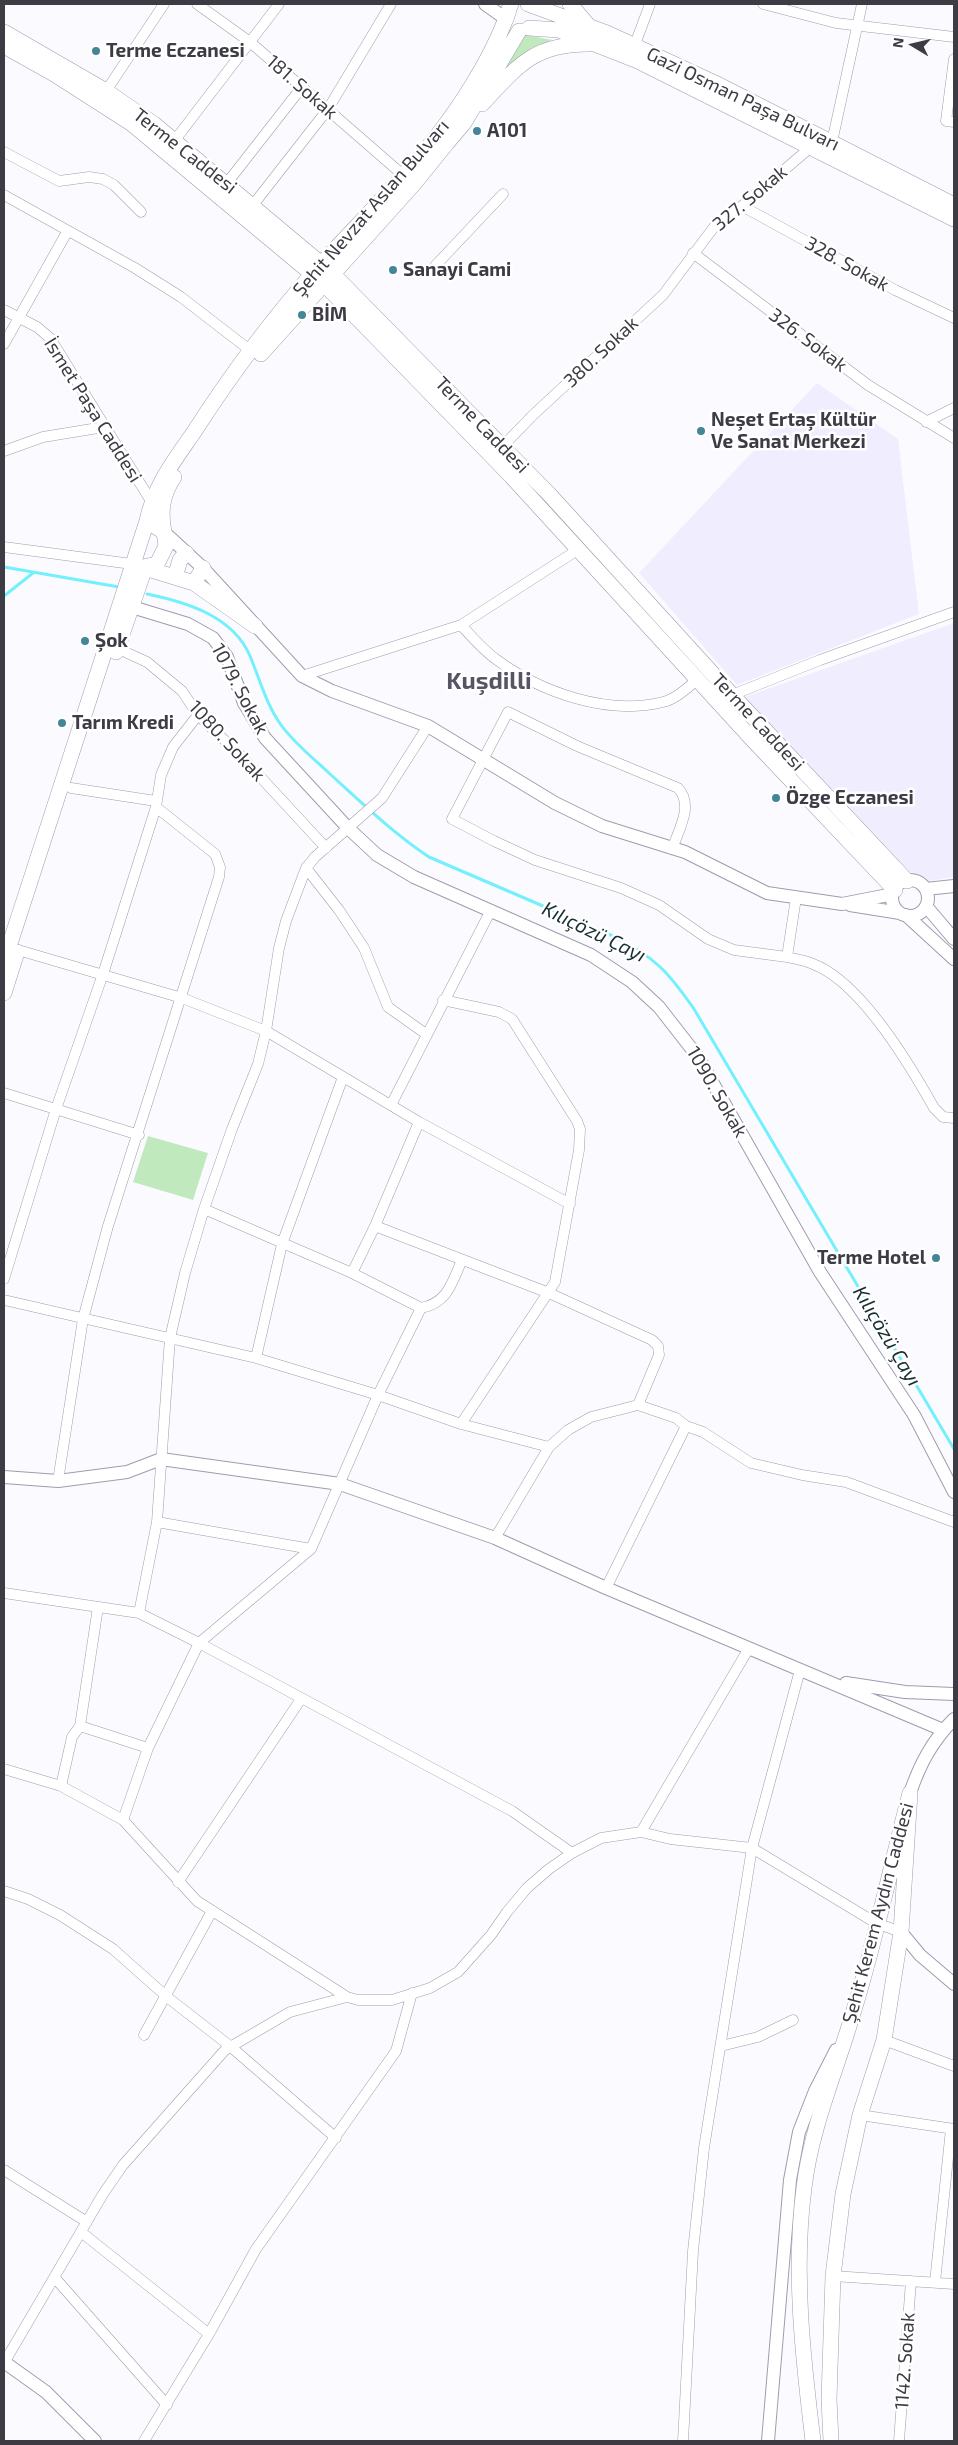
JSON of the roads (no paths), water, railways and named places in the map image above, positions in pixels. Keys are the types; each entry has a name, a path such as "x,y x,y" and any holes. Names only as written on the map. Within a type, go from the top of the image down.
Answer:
{"main road":[{"path":"507,8 511,27 524,29 534,20 535,12 527,4"},
{"name":"Gazi Osman Paşa Bulvarı","path":"527,4 590,27 715,83 954,205"},
{"path":"570,4 590,27"},
{"name":"Şehit Nevzat Aslan Bulvarı","path":"137,571 157,564 162,558 166,546 162,507 169,485 250,368 323,273 464,98 507,8"},
{"name":"Şehit Nevzat Aslan Bulvarı","path":"126,605 137,571 151,501 158,485 214,400 251,351 323,273 413,184 464,123 524,29"},
{"name":"Gazi Osman Paşa Bulvarı","path":"524,29 559,30 598,44 714,97 954,219"},
{"name":"Terme Caddesi","path":"4,32 106,90 175,140 253,205 503,446 732,695 898,888"},
{"path":"464,123 527,59 551,48 566,44 598,44"},
{"name":"Terme Caddesi","path":"4,46 70,84 132,124 323,273 698,679 898,888"},
{"path":"147,521 164,532"},
{"path":"175,577 180,560 186,553"},
{"path":"194,583 203,568"},
{"path":"137,571 175,577 194,583 255,626"},
{"path":"4,962 126,605"},
{"path":"4,993 71,788 112,646"},
{"name":"Şehit Kerem Aydın Caddesi","path":"814,2441 805,2369 801,2302 800,2237 804,2187 818,2122 850,2024 910,1793"},
{"name":"Şehit Kerem Aydın Caddesi","path":"831,2441 829,2399 833,2276 843,2194 860,2114 884,2040 902,1932 910,1793"}],"street":[{"path":"106,90 164,4"},
{"name":"181. Sokak","path":"197,4 250,42 403,176"},
{"path":"175,140 279,4"},
{"path":"253,205 328,109 391,4"},
{"path":"484,4 507,8"},
{"path":"634,47 650,4"},
{"path":"763,4 836,23 954,37"},
{"path":"832,142 862,4"},
{"path":"954,59 946,121 954,122"},
{"path":"227,183 302,87"},
{"name":"327. Sokak","path":"693,253 714,227 742,206 811,147"},
{"path":"4,152 59,181 89,177 103,179 114,185 141,212"},
{"path":"435,266 503,194"},
{"path":"4,195 150,277 251,351"},
{"name":"328. Sokak","path":"742,206 895,290 954,318"},
{"path":"4,344 67,232"},
{"name":"326. Sokak","path":"693,253 868,385 954,438"},
{"name":"380. Sokak","path":"503,446 533,415 663,295 693,253"},
{"name":"İsmet Paşa Caddesi","path":"4,310 37,327 50,338 151,501"},
{"path":"926,422 954,408"},
{"path":"4,451 42,437 104,427"},
{"path":"164,532 203,568 302,676 332,690 428,726 532,791 570,811 602,826 697,858 767,893 903,914 918,914 926,906 928,900 926,890 918,882 842,904"},
{"path":"4,547 137,571"},
{"path":"302,676 461,626 579,549"},
{"name":"1079. Sokak","path":"126,605 188,624 213,638 227,657 244,703 265,738 348,828"},
{"path":"732,695 820,660 954,612"},
{"path":"461,626 491,655 516,672 549,689 581,699 617,705 664,702 678,695 698,679"},
{"name":"1080. Sokak","path":"112,646 147,662 182,691 198,715 241,756 326,848"},
{"path":"672,849 687,806 685,796 678,788 577,746 508,712 452,819 494,842 535,860 621,888 659,905 708,939 734,950 787,957 813,964 838,980 892,1039 934,1108 943,1117 954,1118"},
{"path":"4,1279 56,1109 103,974 156,804 161,775 168,756 198,715"},
{"path":"139,1613 158,1522 170,1338 185,1274 204,1209 232,1129 258,1064 266,1031 279,948 306,868 382,798 428,726"},
{"path":"58,1481 84,1319 108,1226 182,998 220,867 215,854 208,847 156,804 71,788"},
{"name":"1090. Sokak","path":"348,828 370,849 393,866 560,940 612,968 648,996 682,1033 698,1056 820,1272 914,1415 954,1492"},
{"path":"306,868 339,910 364,948 388,1007 426,1034"},
{"path":"926,890 954,886"},
{"path":"898,888 894,905 954,959"},
{"path":"787,957 796,898"},
{"path":"926,906 954,939"},
{"path":"391,1105 491,910"},
{"path":"18,950 182,998 266,1031 419,1122 570,1204"},
{"path":"444,1000 499,1012 512,1019 572,1112 580,1128 570,1204 558,1270 549,1293 461,1424"},
{"path":"256,1358 282,1244 343,1077"},
{"path":"4,1093 139,1135"},
{"path":"352,1273 375,1226 419,1122"},
{"path":"204,1209 352,1273 421,1308 433,1306 444,1298 462,1260"},
{"path":"375,1226 549,1293 652,1340 658,1346 659,1355 638,1405"},
{"path":"4,1300 256,1358 378,1395 461,1424 548,1447"},
{"path":"123,1820 148,1748 199,1643 311,1549 378,1395 421,1308"},
{"path":"495,1538 548,1447 568,1430 591,1417 638,1405 676,1418 686,1426 703,1432 751,1463 802,1475 846,1482 954,1522"},
{"path":"606,1588 686,1426"},
{"path":"4,1477 58,1481 127,1472 161,1460 340,1484 495,1538 606,1588 943,1730"},
{"path":"158,1522 311,1549"},
{"path":"4,1593 139,1613 199,1643 301,1700 512,1811 572,1853"},
{"path":"60,1786 72,1737 80,1726 98,1607"},
{"path":"641,1832 749,1648"},
{"path":"683,2441 693,2251 704,2148 752,1848 800,1670"},
{"path":"826,1680 905,1692 954,1694"},
{"path":"178,1882 301,1700"},
{"path":"910,1793 919,1766 943,1730 954,1719"},
{"path":"80,1726 148,1748"},
{"path":"4,1769 60,1786 123,1820 187,1892 212,1911 347,1997 358,2000 392,2000 430,1988 458,1972 491,1935 506,1912 527,1888 572,1853 601,1838 641,1832 670,1839 752,1848 876,1923 902,1932 920,1955 954,1984"},
{"path":"4,1891 28,1898 60,1915 113,1949 166,1997 230,2046 336,2138"},
{"path":"144,2036 212,1911"},
{"path":"144,2441 209,2334 256,2249 396,2051 412,1993"},
{"path":"94,2441 46,2392 4,2362 123,2165 175,2104 230,2046 290,2012 347,1997"},
{"path":"721,2046 758,2037 793,2020"},
{"path":"768,2441 790,2180 799,2132 815,2091 850,2024"},
{"path":"884,2040 954,2066"},
{"path":"860,2114 953,2129 935,2282"},
{"path":"4,2170 87,2222"},
{"path":"81,2232 209,2334"},
{"path":"833,2276 954,2284"},
{"path":"55,2278 167,2404"},
{"name":"1142. Sokak","path":"899,2441 911,2280"}],"waterway":[{"name":"Kılıçözü Çayı","path":"4,567 119,587"},
{"path":"4,596 33,573"},
{"name":"Kılıçözü Çayı","path":"147,594 177,601 207,613 232,631 242,642 250,656 271,709 286,732 304,751 366,807 416,848 429,857 629,944 651,959 669,976 694,1009 954,1449"}],"place":[{"name":"Terme Eczanesi","path":"96,51"},
{"name":"A101","path":"477,131"},
{"name":"Sanayi Cami","path":"393,270"},
{"name":"BİM","path":"302,315"},
{"name":"Neşet Ertaş Kültür Ve Sanat Merkezi","path":"701,431"},
{"name":"Şok","path":"85,641"},
{"name":"Tarım Kredi","path":"62,723"},
{"name":"Özge Eczanesi","path":"776,798"},
{"name":"Terme Hotel","path":"936,1258"}],"district":[{"name":"Kuşdilli","path":"489,681"}]}
